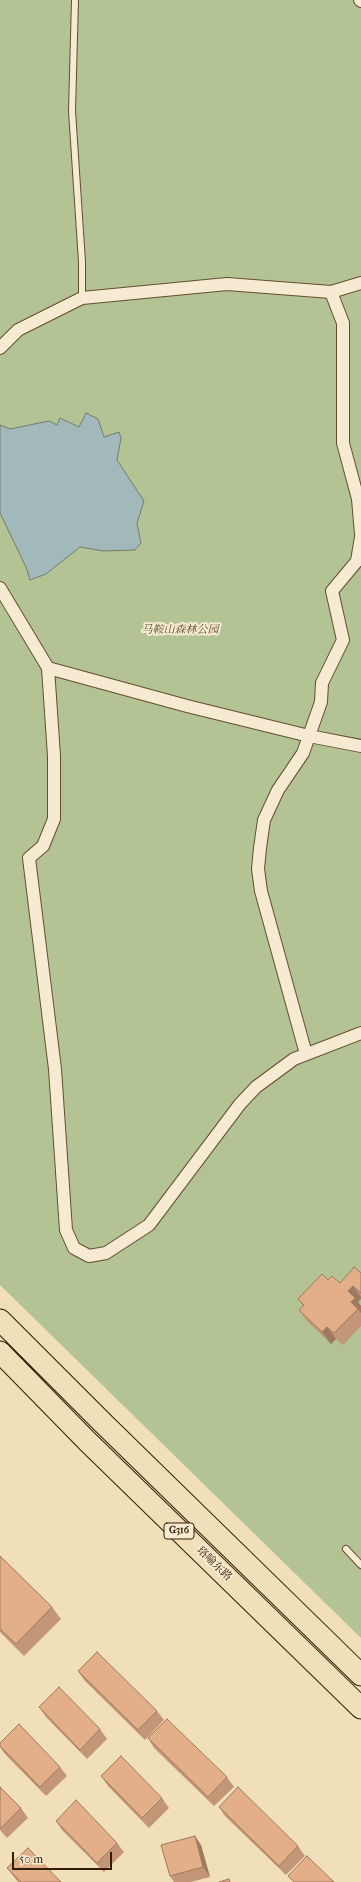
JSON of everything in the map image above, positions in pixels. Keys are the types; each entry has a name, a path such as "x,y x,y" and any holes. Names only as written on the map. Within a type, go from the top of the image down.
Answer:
{"highway":[{"name":"G316","path":"0,1320 102,1423 361,1675"},
{"name":"珞喻东路","path":"0,1352 87,1441 361,1708"}],"street":[{"path":"0,348 18,330 82,298 227,284 331,292 361,283"},
{"path":"331,292 343,323 343,443 358,499 361,534"},
{"path":"306,1054 261,891 258,868 264,820 278,790 303,753 321,702 322,683 343,640 332,591 357,561 361,537"},
{"path":"0,588 48,668 54,756 54,819 43,846 29,858 55,1069 66,1230 74,1248 89,1256 106,1252 149,1226 240,1104 256,1087 294,1059 361,1033"},
{"path":"48,668 187,706 308,736 361,746"}],"lane":[{"path":"74,0 72,110 82,262 82,298"},
{"path":"346,1549 361,1565"}],"green space":[{"name":"马鞍山森林公园","path":"0,0 361,0 361,1638 0,1285"}],"water":[{"path":"86,413 98,419 104,437 119,432 121,438 117,460 144,501 137,523 141,543 135,550 103,551 80,547 46,574 30,580 26,567 0,513 0,425 10,429 49,421 57,425 60,418 79,427"}],"building":[{"path":"354,1267 361,1273 361,1293 353,1286 348,1291 355,1298 351,1302 358,1309 334,1333 327,1327 322,1332 299,1310 304,1305 298,1299 322,1274 328,1280 332,1276 340,1283"},
{"path":"0,1556 52,1607 16,1644 0,1629"},
{"path":"97,1652 157,1711 138,1730 78,1671"},
{"path":"59,1687 100,1729 80,1750 39,1707"},
{"path":"167,1719 227,1777 208,1797 148,1738"},
{"path":"19,1724 60,1767 40,1787 0,1746 0,1743"},
{"path":"121,1756 162,1798 142,1818 101,1776"},
{"path":"0,1787 21,1808 1,1828 0,1828"},
{"path":"238,1787 298,1846 279,1866 219,1807"},
{"path":"76,1800 117,1843 97,1863 56,1821"},
{"path":"195,1836 203,1867 170,1876 161,1845"},
{"path":"28,1848 61,1882 21,1882 7,1868"},
{"path":"307,1856 334,1882 294,1882 288,1876"},
{"path":"229,1879 230,1882 219,1882"}]}
